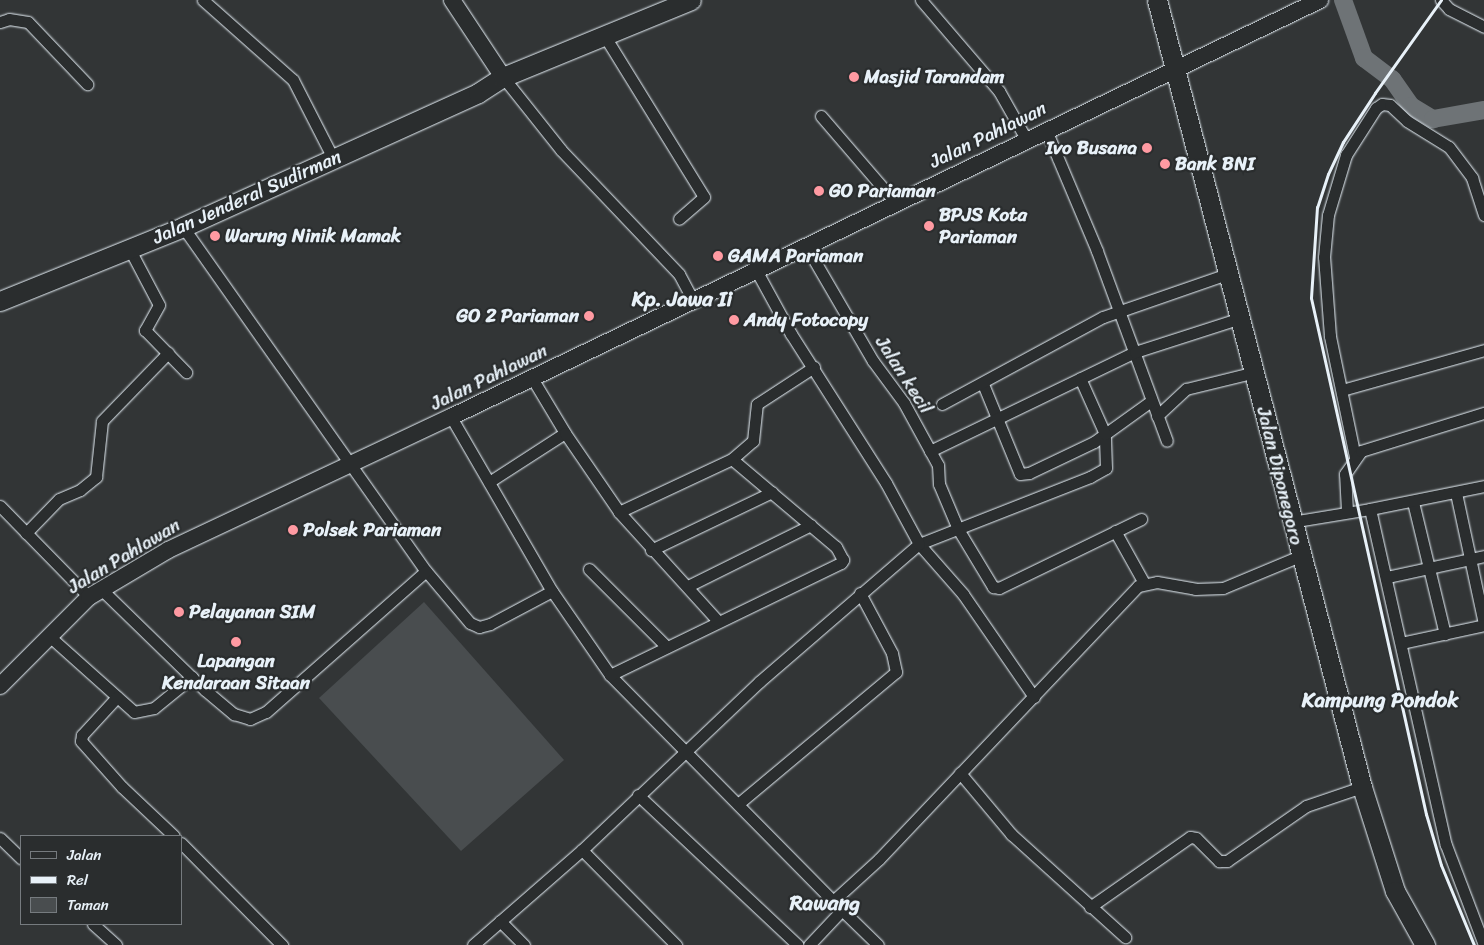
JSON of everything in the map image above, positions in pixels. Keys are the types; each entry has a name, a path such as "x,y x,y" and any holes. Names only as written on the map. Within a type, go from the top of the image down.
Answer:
{"main road":[{"name":"Jalan Jenderal Sudirman","path":"0,288 82,261 129,248 183,227 332,155 474,83 496,80 691,0"},
{"name":"Jalan Diponegoro","path":"1156,0 1176,66 1255,372 1291,522 1362,787 1396,892 1426,945"},
{"name":"Jalan Jenderal Sudirman","path":"0,301 177,218 332,155"}],"street":[{"path":"203,0 293,80 332,155"},
{"path":"452,0 496,80 679,274 693,300"},
{"path":"921,0 999,91 1026,139"},
{"name":"Jalan Pahlawan","path":"0,686 48,635 95,593 168,550 451,417 1176,66 1320,0"},
{"path":"1441,0 1449,9 1484,27"},
{"path":"0,22 28,22 87,84"},
{"path":"604,35 704,196 679,219"},
{"path":"1355,457 1325,298 1328,215 1346,155 1376,108 1382,104 1390,105 1407,121 1449,146 1472,178 1484,215"},
{"path":"821,116 895,202"},
{"path":"1046,130 1092,236 1117,311 1167,441"},
{"path":"183,227 426,571 466,618 479,627 490,624 552,591"},
{"name":"Jalan kecil","path":"806,246 938,465 939,484 958,529 996,588 1115,531"},
{"path":"129,248 159,305 145,330 186,372"},
{"path":"756,270 791,334 814,367 893,494 919,544 963,594 1034,697"},
{"path":"942,404 983,384 1117,311 1230,273"},
{"path":"930,451 1134,352 1241,318"},
{"path":"1342,390 1484,350"},
{"path":"26,532 59,499 93,480 99,467 102,421 168,353"},
{"path":"619,512 732,458 754,441 755,407 814,367"},
{"path":"1157,416 1186,390 1255,372"},
{"path":"532,378 565,433 619,512 651,550 688,586 718,621"},
{"path":"473,945 582,850 684,750 919,544 1103,471 1108,464 1105,434 1080,378"},
{"path":"983,384 1020,474 1072,454 1105,434 1151,401"},
{"path":"1347,512 1343,481 1355,457 1370,447 1484,413"},
{"path":"451,417 552,591 610,674 878,945"},
{"path":"490,482 565,433"},
{"path":"610,674 841,564 843,560 836,547 732,458"},
{"path":"1291,522 1412,502 1484,486"},
{"path":"651,550 772,492"},
{"path":"1401,643 1484,624 1456,493"},
{"path":"1412,502 1445,634"},
{"path":"0,506 26,532 234,714 250,719 260,716 426,571"},
{"path":"1370,509 1446,845 1484,945"},
{"path":"1141,519 1115,531 1144,583"},
{"path":"688,586 811,525"},
{"path":"833,901 879,859 1034,697 1120,603 1144,583 1157,582 1195,589 1223,588 1300,556"},
{"path":"1387,578 1484,556"},
{"path":"589,569 667,647"},
{"path":"738,804 896,672 892,653 860,594"},
{"path":"48,635 134,712 148,712 192,678"},
{"path":"117,697 82,735 81,741 122,787 173,835"},
{"path":"960,773 1011,834 1124,937"},
{"path":"1090,907 1190,837 1196,838 1219,861 1227,861 1306,806 1362,787"},
{"path":"638,795 798,945"},
{"path":"0,838 20,857"},
{"path":"182,844 282,945"},
{"path":"582,850 676,945"},
{"path":"809,945 842,910"},
{"path":"500,921 524,945"},
{"path":"94,925 116,945"}],"green space":[{"path":"424,602 564,760 461,851 319,698"}],"waterway":[{"path":"1343,0 1364,58 1392,79 1411,106 1433,119 1484,110"}],"railway":[{"path":"1441,0 1343,142 1328,174 1317,207 1311,298 1426,814 1441,865 1474,945"}],"place":[{"name":"Masjid Tarandam","path":"854,77"},
{"name":"Ivo Busana","path":"1147,148"},
{"name":"Bank BNI","path":"1165,164"},
{"name":"GO Pariaman","path":"819,191"},
{"name":"BPJS Kota Pariaman","path":"929,226"},
{"name":"Warung Ninik Mamak","path":"215,236"},
{"name":"GAMA Pariaman","path":"718,256"},
{"name":"GO 2 Pariaman","path":"589,316"},
{"name":"Andy Fotocopy","path":"734,320"},
{"name":"Polsek Pariaman","path":"293,530"},
{"name":"Pelayanan SIM","path":"179,612"},
{"name":"Lapangan Kendaraan Sitaan","path":"236,642"}],"district":[{"name":"Kp. Jawa Ii","path":"682,299"},
{"name":"Kampung Pondok","path":"1380,700"},
{"name":"Rawang","path":"825,903"}]}
